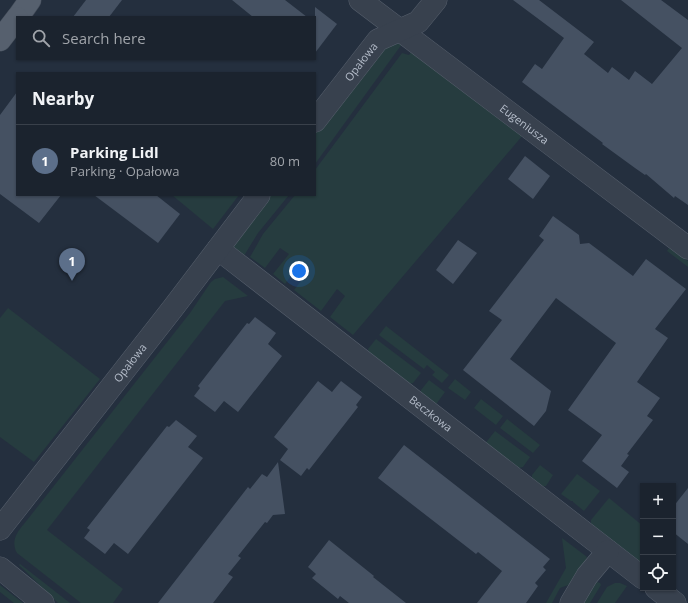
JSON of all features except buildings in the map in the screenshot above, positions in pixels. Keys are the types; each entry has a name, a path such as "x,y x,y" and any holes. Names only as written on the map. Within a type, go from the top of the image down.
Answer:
{"main road":[{"path":"18,16 30,0"},
{"path":"0,40 16,18"}],"street":[{"name":"Eugeniusza","path":"360,0 688,248"},
{"name":"Opałowa","path":"316,120 378,40 418,22 436,0"},
{"name":"Opałowa","path":"0,529 258,196"},
{"name":"Beczkowa","path":"218,249 640,576"},
{"path":"571,603 587,576 608,551"},
{"path":"0,568 43,603"},
{"path":"660,591 675,603"}],"green space":[{"path":"392,44 402,44 316,163 316,132 337,104 385,47"},
{"path":"412,51 523,135 353,335 330,317 345,296 337,289 321,311 294,290 310,269 301,263 285,284 273,274 289,254 280,248 265,268 250,257 263,234 294,196 316,196 316,169 402,53 409,55"},
{"path":"173,196 238,196 213,229"},
{"path":"266,196 288,196 258,233 242,259 233,248 233,245"},
{"path":"669,248 688,261 688,267 667,251"},
{"path":"223,277 248,296 225,301 47,530 123,589 113,603 81,603 17,553 14,545 15,538 21,527 190,313 211,282 215,279"},
{"path":"8,308 100,379 34,462 0,437 0,318"},
{"path":"386,326 449,375 442,383 432,375 435,372 427,365 424,369 379,335"},
{"path":"376,339 421,373 413,383 406,385 369,356 368,349"},
{"path":"455,379 471,392 465,400 448,388"},
{"path":"429,380 445,392 434,407 421,397 421,390"},
{"path":"481,399 503,416 496,425 474,408"},
{"path":"507,419 540,445 533,453 500,428"},
{"path":"495,431 530,457 523,467 515,469 484,445"},
{"path":"540,465 553,475 546,486 539,487 532,482 532,475"},
{"path":"577,474 600,491 584,511 573,501 561,494"},
{"path":"609,498 640,524 640,564 591,527 591,520"},
{"path":"562,538 587,557 571,584 560,588 552,603 546,603 566,568"},
{"path":"20,564 70,603 58,603 19,565"},
{"path":"597,582 601,585 590,603 582,603 595,583"},
{"path":"615,583 620,583 627,586 615,603 597,603 607,587"},
{"path":"0,585 23,603 14,603 0,592"}],"place":[{"name":"Parking Lidl","path":"72,281"}]}
